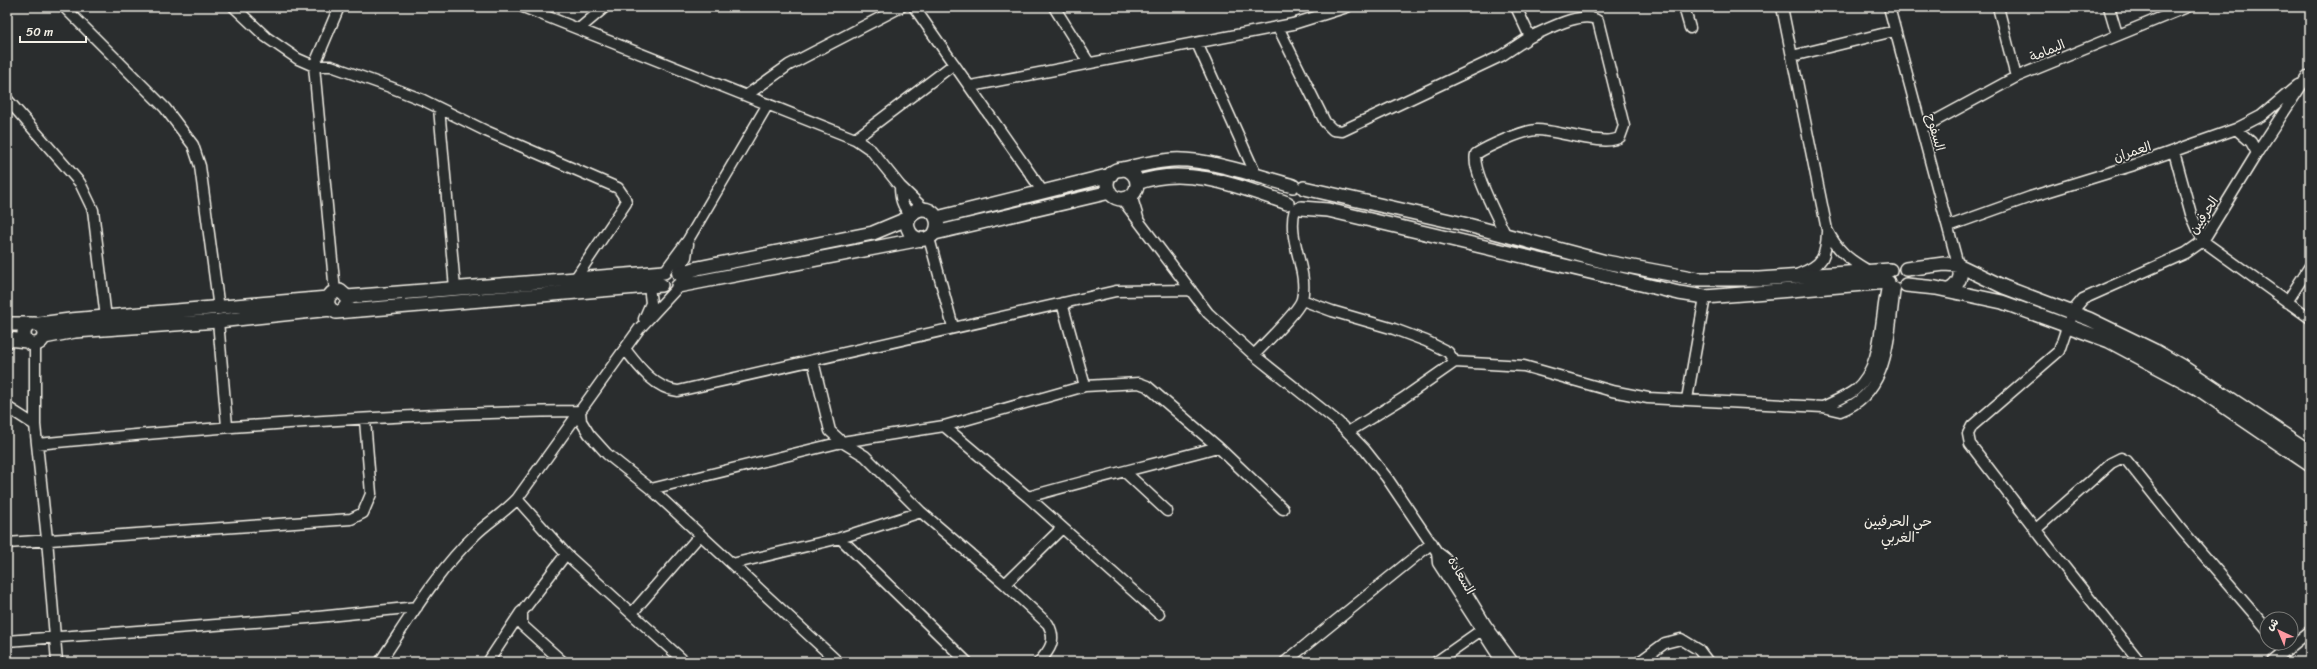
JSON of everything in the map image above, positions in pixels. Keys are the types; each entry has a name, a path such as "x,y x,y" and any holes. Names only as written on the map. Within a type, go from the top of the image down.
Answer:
{"main road":[{"path":"937,218 1043,192 1115,172 1175,160 1197,162 1256,175 1299,187 1504,234 1606,262 1697,278 1759,279 1867,270 1893,282 1943,289 2002,302 2108,340 2174,374 2197,388 2310,466"},
{"path":"334,302 347,305 347,297 575,279 673,277 928,237 1110,192 1127,197 1136,188 1137,183 1133,174 1128,171 1115,172 1107,183 1110,192"},
{"path":"1137,183 1149,178 1179,175 1210,180 1252,191 1294,207 1328,210 1679,293 1705,297 1893,282 1909,278 1906,269 1944,264 1958,265 2004,287 2072,312 2128,337 2181,366 2310,452"},
{"path":"1294,207 1306,204 1308,198 1299,187"},
{"path":"1294,207 1286,193 1299,187"},
{"path":"7,339 35,334 75,331 334,302 655,285 666,290 673,277 698,268 873,233 910,217 924,209 930,211 937,218 938,224 928,237"},
{"path":"910,217 910,232 928,237"},
{"path":"1943,289 1937,273 1944,264"},
{"path":"1943,289 1956,286 1959,280 1960,272 1958,265"},
{"path":"7,324 35,334 70,320 218,315"}],"street":[{"path":"64,7 165,108 193,145 200,166 218,315 227,426"},
{"path":"234,7 266,37 298,59 314,66 331,66 390,87 440,108 486,131 618,188 622,192 626,203 622,212 575,279"},
{"path":"334,302 314,66 339,7"},
{"path":"523,7 855,139 871,150 900,186 924,209"},
{"path":"579,29 605,7"},
{"path":"747,95 789,65 901,7"},
{"path":"914,7 971,86 1043,192"},
{"path":"1054,7 1089,63"},
{"path":"971,86 1278,27 1319,17 1347,7"},
{"path":"1516,7 1530,37"},
{"path":"1684,7 1690,28"},
{"path":"1782,7 1802,114 1827,230 1834,244 1843,255 1867,270"},
{"name":"السفوح","path":"1889,7 1894,31 1949,226 1958,265"},
{"path":"1998,7 2016,77"},
{"path":"2109,7 2117,34"},
{"name":"اليمامة","path":"1922,128 2016,77 2117,34 2187,7"},
{"path":"1278,27 1325,122 1333,130 1342,131 1501,56 1530,37 1584,17 1595,18 1601,27 1624,126 1620,137 1610,141 1550,130 1528,131 1476,154 1474,159 1478,172 1504,234"},
{"path":"1792,56 1894,31"},
{"path":"1197,43 1256,175"},
{"path":"855,139 954,64"},
{"name":"العمران","path":"1949,226 2030,197 2174,152 2236,129 2261,116 2309,76"},
{"name":"الحرفيين","path":"2072,312 2089,295 2186,253 2203,241 2257,153 2309,76"},
{"path":"7,99 80,183 93,210 106,318"},
{"path":"380,662 417,606 474,535 507,510 516,500 639,329 686,257 688,240 768,104"},
{"path":"440,108 455,288"},
{"path":"2236,129 2251,142 2257,153"},
{"path":"2174,152 2191,214 2203,241 2310,318"},
{"path":"900,186 900,196 905,210 910,217"},
{"path":"1127,197 1139,221 1208,313 1254,355 1348,432 1387,478 1414,519 1435,547 1285,662"},
{"path":"1254,355 1302,300 1303,284 1291,222 1294,207"},
{"path":"1794,276 1814,268 1820,262 1826,249 1827,230"},
{"path":"928,237 953,327"},
{"path":"2287,302 2310,266"},
{"path":"1348,432 1402,399 1455,362 1524,366 1629,395 1648,398 1687,399 1750,405 1823,407 1848,394 1867,377 1874,360 1893,282"},
{"path":"639,329 651,303 655,285"},
{"path":"625,348 634,362 658,384 669,390 678,391 1116,291 1190,290"},
{"path":"1687,399 1705,297"},
{"path":"1302,300 1332,311 1394,329 1420,339 1448,352 1455,362"},
{"path":"1062,303 1085,386"},
{"path":"2072,312 2059,351 1972,426 1968,434 1970,444 2035,530 2140,662"},
{"path":"35,334 35,425 48,539 57,662"},
{"path":"813,361 830,431 842,442 865,456 921,512 1005,584 1048,624 1053,632 1053,642 1039,662"},
{"path":"651,489 842,442 944,426 1085,386 1139,383 1147,386 1218,447 1283,508"},
{"path":"7,407 35,425"},
{"path":"37,444 227,426 365,420 490,412 580,411"},
{"path":"580,411 581,422 589,434 607,454 651,489 835,661"},
{"path":"7,543 345,519 357,516 366,508 371,494 365,420"},
{"path":"944,426 1028,497 1061,529 1159,614"},
{"path":"1028,497 1097,477 1125,472 1218,447"},
{"path":"2035,530 2111,463 2120,458 2127,460 2182,530 2259,621"},
{"path":"1125,472 1168,511"},
{"path":"516,500 566,554 685,662"},
{"path":"732,564 840,538 921,512"},
{"path":"1005,584 1061,529"},
{"path":"632,613 700,535"},
{"path":"840,538 967,662"},
{"name":"السعادة","path":"1435,547 1438,563 1480,631 1502,662"},
{"name":"السعادة","path":"1435,547 1446,559 1486,625 1513,662"},
{"path":"488,662 522,612 566,554"},
{"path":"7,641 308,618 417,606"},
{"path":"522,612 522,625 563,662"},
{"path":"1436,662 1480,631"},
{"path":"2299,637 2310,631"},
{"path":"1639,662 1665,643 1681,639 1698,650 1708,662"},
{"path":"2272,662 2279,651"}],"district":[{"name":"حي الحرفيين الغربي","path":"1898,530"}]}
